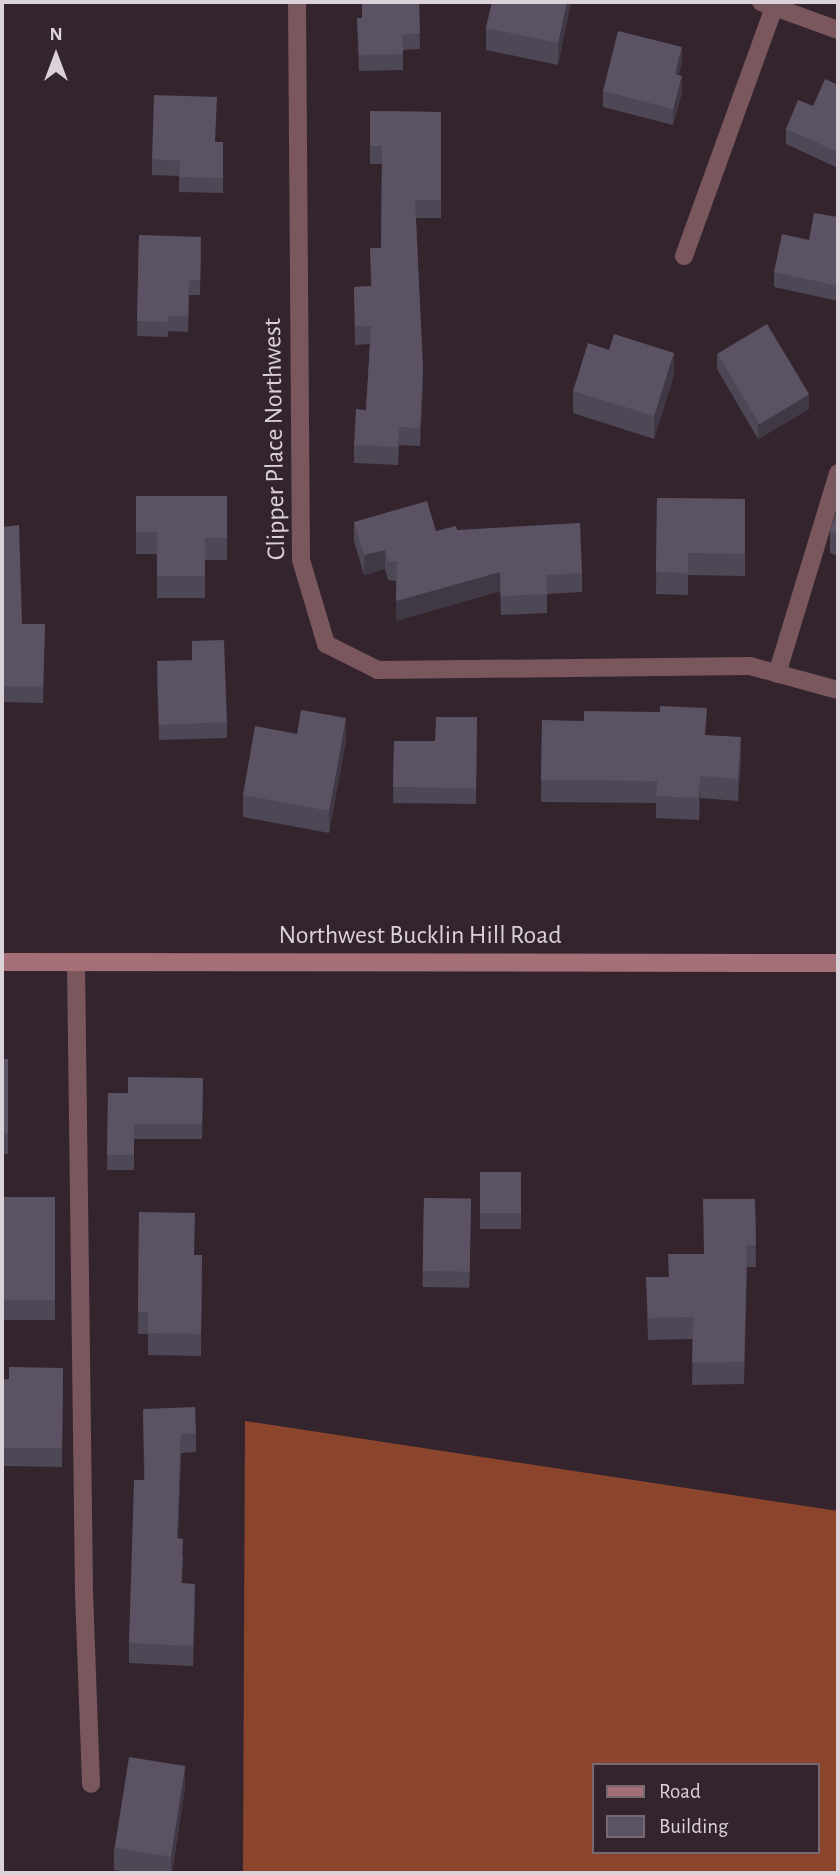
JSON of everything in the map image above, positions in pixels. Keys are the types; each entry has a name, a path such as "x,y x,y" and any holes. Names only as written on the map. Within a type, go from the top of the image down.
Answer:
{"main road":[{"name":"Northwest Bucklin Hill Road","path":"2,962 838,963"}],"street":[{"name":"Clipper Place Northwest","path":"297,2 301,560 327,645 378,670 750,666 838,690"},
{"path":"684,256 768,4 838,30"},
{"path":"777,674 838,472"},
{"path":"76,962 84,1592 91,1784"}],"shaded area":[{"path":"245,1421 838,1511 838,1873 243,1873"}],"building":[{"path":"362,2 419,2 420,33 402,35 403,54 359,55 357,18 362,18"},
{"path":"492,2 567,2 558,43 486,28"},
{"path":"618,31 682,47 675,74 682,76 673,109 603,91"},
{"path":"825,79 838,85 838,152 786,129 798,100 813,106"},
{"path":"154,95 217,97 215,142 223,142 223,178 179,177 180,161 152,159"},
{"path":"370,111 441,112 441,200 415,200 423,366 420,428 399,427 398,447 354,445 356,409 366,410 371,326 355,326 354,287 372,286 370,248 381,248 382,146 370,146"},
{"path":"814,213 838,217 838,286 774,272 782,234 809,240"},
{"path":"139,235 201,237 200,280 189,280 188,316 168,316 168,322 137,321"},
{"path":"767,324 809,394 760,424 717,354"},
{"path":"614,334 674,353 654,416 573,391 588,343 609,350"},
{"path":"136,496 227,496 227,538 205,538 205,576 157,576 157,532 136,532"},
{"path":"657,498 745,499 745,554 688,553 688,573 656,572"},
{"path":"427,501 436,531 456,526 457,530 580,523 582,573 546,575 547,594 501,596 500,572 396,601 397,561 388,561 385,550 364,555 354,522"},
{"path":"838,508 838,534 830,531"},
{"path":"19,525 22,624 45,624 43,687 2,686 2,527"},
{"path":"224,640 227,722 159,725 157,661 192,660 192,641"},
{"path":"660,706 707,708 705,735 741,737 738,779 700,776 699,798 656,796 657,781 541,780 542,720 584,721 584,711 660,712"},
{"path":"301,710 346,718 329,811 243,795 255,726 297,734"},
{"path":"436,717 477,717 476,788 393,787 394,741 435,741"},
{"path":"2,1059 8,1059 8,1133 2,1133"},
{"path":"128,1077 203,1078 202,1124 134,1124 134,1155 107,1155 108,1093 128,1093"},
{"path":"480,1172 521,1172 521,1213 480,1213"},
{"path":"2,1197 55,1197 55,1300 2,1300"},
{"path":"424,1198 471,1199 470,1272 423,1271"},
{"path":"703,1199 755,1199 756,1245 747,1245 744,1362 692,1363 693,1317 648,1318 646,1277 669,1277 668,1254 704,1254"},
{"path":"139,1212 195,1213 194,1255 202,1255 201,1334 148,1333 148,1312 138,1312"},
{"path":"9,1367 63,1368 62,1448 2,1448 2,1380 9,1379"},
{"path":"195,1407 196,1433 181,1434 177,1538 183,1539 181,1583 195,1584 193,1646 129,1643 134,1480 145,1480 143,1409"},
{"path":"129,1757 185,1766 171,1857 115,1848"}]}
